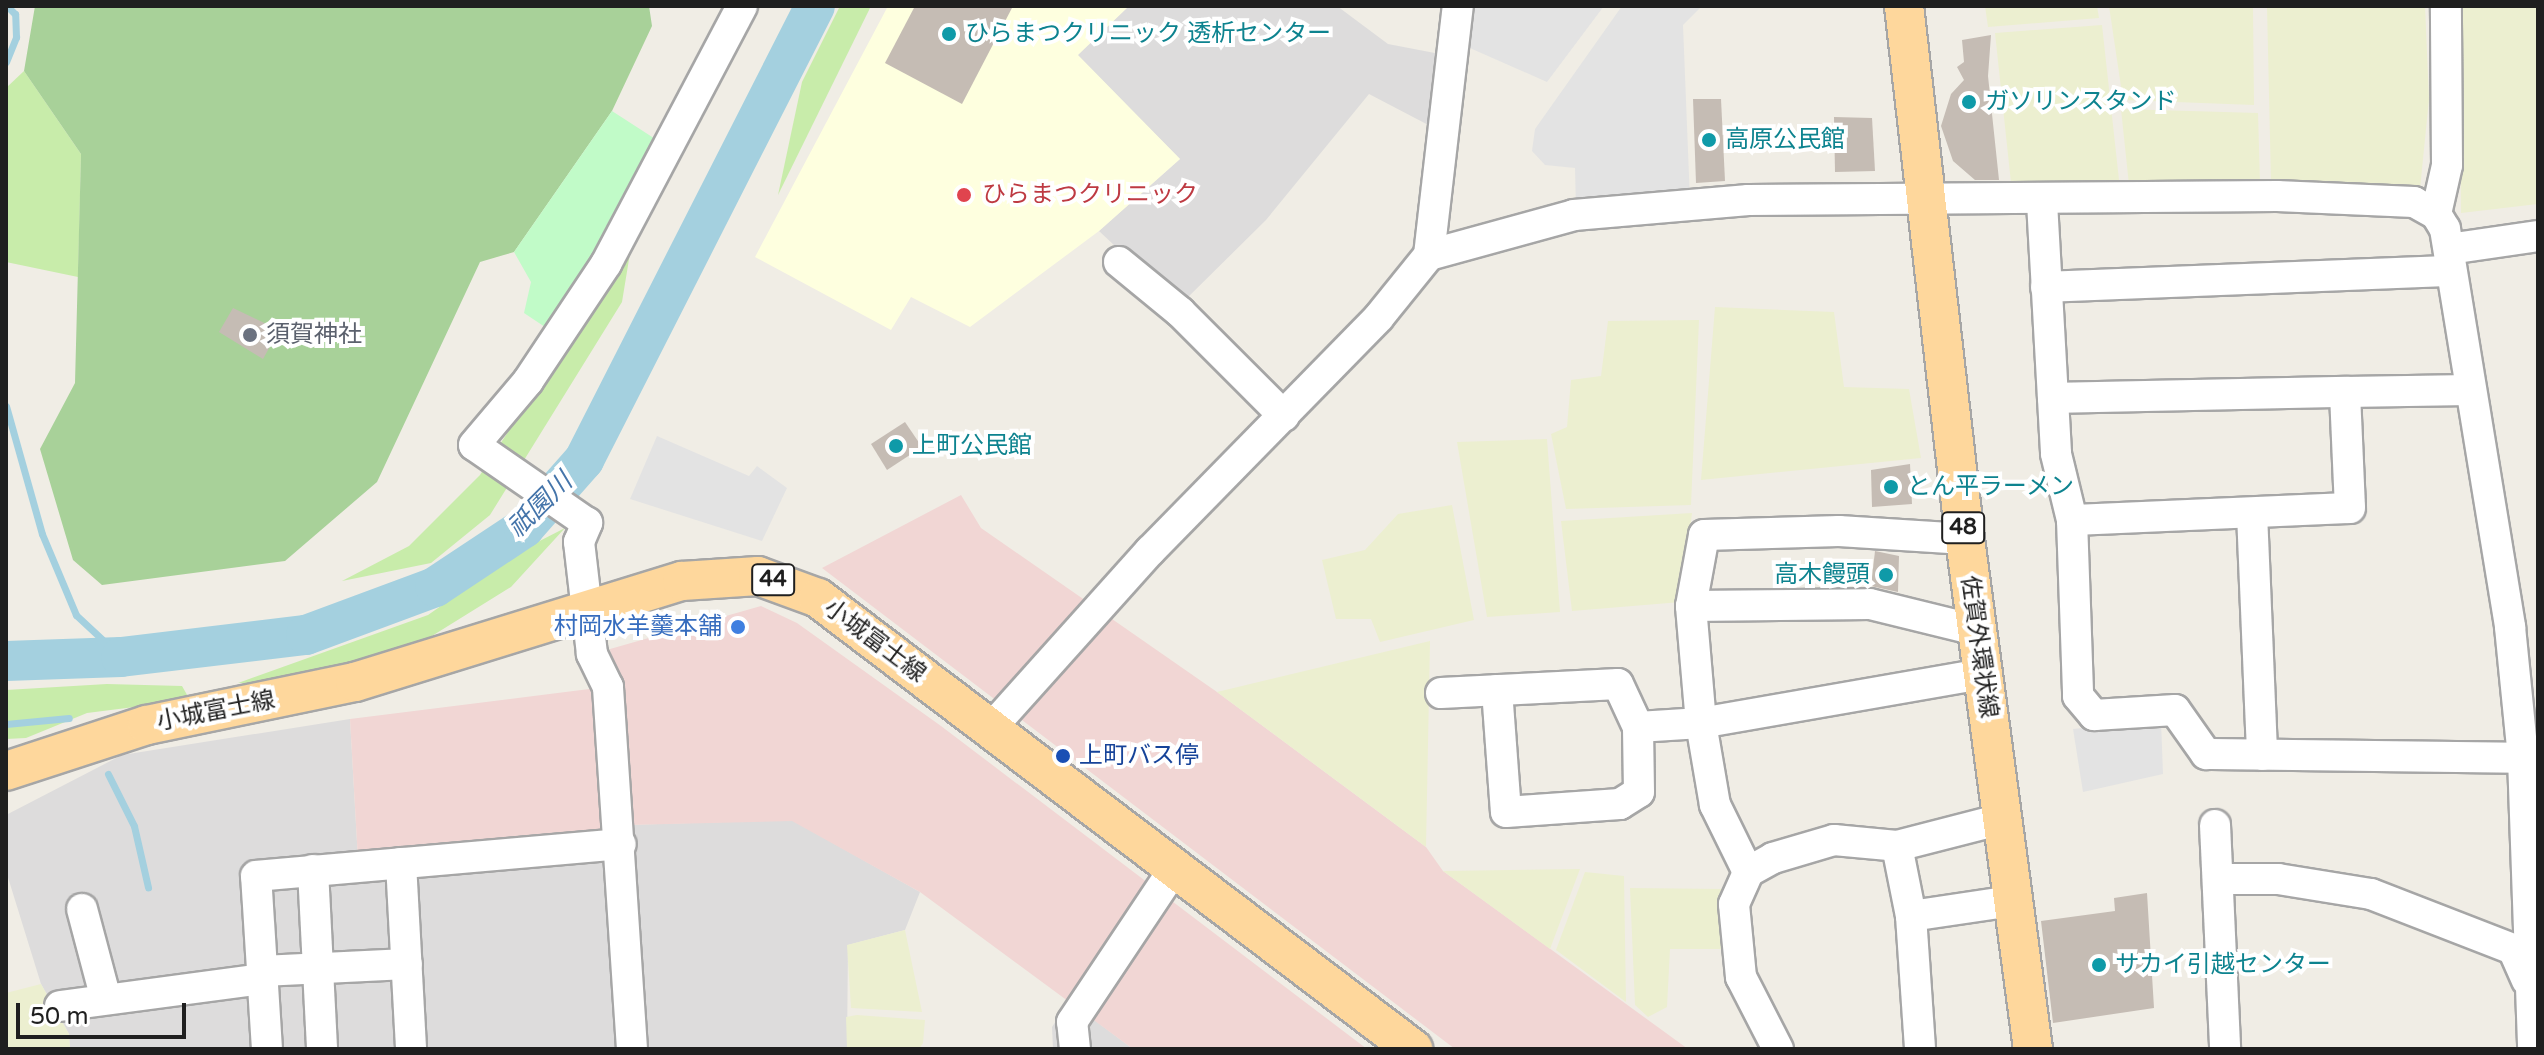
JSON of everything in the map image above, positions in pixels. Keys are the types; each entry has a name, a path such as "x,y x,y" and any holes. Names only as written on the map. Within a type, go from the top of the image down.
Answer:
{"main road":[{"name":"佐賀外環状線","path":"1904,6 1976,630 2033,1049"},
{"name":"小城富士線","path":"6,771 72,745 355,682 586,610 720,574 786,584 818,598 1413,1049"}],"street":[{"path":"632,1049 621,844 608,687 592,654 579,542 587,523 474,445 528,381 606,264 742,6"},
{"path":"1429,255 1458,6"},
{"path":"2446,6 2447,165 2436,214 2450,260 2470,390 2524,626 2532,873 2533,1049"},
{"path":"991,728 1284,416 1429,255 1574,215 1748,200 2042,202 2277,196 2414,202 2436,214"},
{"path":"2042,202 2056,454 2072,520 2078,696 2094,715 2175,710 2206,754 2527,749"},
{"path":"2046,287 2450,260 2538,236"},
{"path":"1119,262 1180,312 1284,416"},
{"path":"2053,398 2470,390"},
{"path":"2072,520 2350,508 2345,392"},
{"path":"2252,513 2262,755"},
{"path":"1748,872 1715,805 1701,723 1691,606 1704,535 1839,531 1965,539"},
{"path":"1691,606 1870,604 1976,630"},
{"path":"1638,727 1701,723 1983,674"},
{"path":"1441,693 1497,690 1618,684 1638,727 1639,792 1620,804 1506,812 1497,690"},
{"path":"1778,1049 1741,977 1734,904 1748,872 1834,840 1897,846 2002,819"},
{"path":"2215,825 2225,1049"},
{"path":"267,1049 256,876 621,844"},
{"path":"1897,846 1911,916 1920,1049"},
{"path":"401,863 411,1049"},
{"path":"1075,1049 1072,1022 1174,869"},
{"path":"313,870 322,1049"},
{"path":"2219,879 2278,879 2371,894 2513,949 2534,990"},
{"path":"1911,916 2013,901"},
{"path":"82,909 106,999"},
{"path":"60,1006 262,975 407,964"}],"shaded area":[{"name":"ひらまつクリニック","path":"888,6 1129,6 1078,55 1180,159 1099,231 970,327 911,297 891,330 755,257"},
{"path":"1129,6 1337,6 1388,44 1440,54 1436,129 1369,94 1266,220 1179,306 1099,231 1180,159 1077,55"},
{"path":"1471,6 1604,6 1547,82 1463,45"},
{"path":"1622,6 1702,6 1683,25 1690,201 1576,209 1575,168 1545,165 1532,151 1535,129"},
{"path":"1985,6 2097,6 2099,18 1988,27"},
{"path":"2109,6 2253,6 2254,105 2123,100"},
{"path":"2267,6 2425,6 2429,99 2420,189 2271,183"},
{"path":"2459,6 2538,6 2538,204 2461,213"},
{"path":"2102,25 2120,189 2012,192 1995,33"},
{"path":"2121,109 2258,113 2260,183 2129,185"},
{"path":"1715,307 1834,312 1844,387 1909,389 1921,458 1701,480"},
{"path":"1699,320 1691,505 1566,509 1551,434 1567,427 1571,380 1601,376 1608,321"},
{"path":"657,436 749,476 757,466 787,488 762,541 630,499"},
{"path":"1547,439 1560,612 1487,617 1457,442"},
{"path":"961,495 981,528 1217,692 1426,847 1443,871 1688,1049 1455,1049 822,568"},
{"path":"1452,505 1474,620 1380,642 1371,619 1336,619 1322,560 1365,550 1398,514"},
{"path":"1692,513 1681,602 1572,611 1561,521"},
{"path":"761,606 797,623 941,726 1367,1049 1133,1049 920,892 792,821 627,825 607,838 358,860 350,719 613,686 610,649"},
{"path":"1430,641 1426,847 1217,692"},
{"path":"350,719 358,860 626,825 792,820 920,892 905,930 848,945 847,1049 70,1049 69,1034 41,984 6,871 6,815 122,755"},
{"path":"2161,720 2163,774 2083,792 2073,729"},
{"path":"1580,869 1550,949 1443,871"},
{"path":"1585,872 1624,876 1626,1002 1556,950"},
{"path":"1630,888 1726,889 1724,949 1670,949 1667,1007 1648,1017 1635,1005"},
{"path":"905,930 922,1012 851,1008 847,945"},
{"path":"41,984 69,1034 70,1049 6,1049 6,993"},
{"path":"1069,1001 1133,1049 1053,1049 1052,1027"},
{"path":"857,1015 925,1020 923,1043 919,1049 847,1049 846,1017"}],"green space":[{"path":"35,6 649,6 652,26 612,111 514,252 480,262 377,482 285,561 102,585 73,560 40,449 75,383 81,154 24,71"},
{"path":"840,6 871,6 778,195 802,82"},
{"path":"24,71 81,154 78,277 6,262 6,88"},
{"path":"612,111 663,144 554,333 524,313 531,282 514,252"},
{"path":"632,241 622,302 490,515 431,563 342,581 409,546 480,475"},
{"path":"565,528 511,587 419,644 302,684 238,683 428,615 520,551"},
{"path":"107,684 182,686 190,700 87,713 26,738 6,739 6,690"}],"building":[{"name":"ひらまつクリニック 透析センター","path":"915,6 1013,6 962,104 885,63"},
{"name":"ガソリンスタンド","path":"1991,35 1988,76 1999,180 1975,180 1953,161 1941,126 1951,94 1964,80 1957,67 1964,62 1962,40"},
{"name":"高原公民館","path":"1693,99 1721,99 1725,181 1696,183"},
{"path":"1834,117 1872,118 1875,171 1835,172"},
{"name":"須賀神社","path":"233,308 279,330 263,359 219,332"},
{"name":"上町公民館","path":"905,422 922,447 887,470 871,444"},
{"name":"とん平ラーメン","path":"1910,464 1912,504 1872,507 1871,470"},
{"name":"高木饅頭","path":"1875,551 1899,556 1898,592 1871,586"},
{"name":"サカイ引越センター","path":"2147,893 2154,1008 2053,1023 2041,921 2115,911 2114,898"}],"waterway":[{"path":"6,62 16,37 15,14 7,6"},
{"name":"祇園川","path":"6,661 121,657 306,635 435,587 524,528 584,460 815,6"},
{"path":"6,406 42,534 76,615 121,657"},
{"path":"6,724 69,718"},
{"path":"108,774 134,826 148,887"}],"place":[{"name":"ひらまつクリニック 透析センター","path":"949,34"},
{"name":"ガソリンスタンド","path":"1969,102"},
{"name":"高原公民館","path":"1709,140"},
{"name":"ひらまつクリニック","path":"964,195"},
{"name":"須賀神社","path":"250,335"},
{"name":"上町公民館","path":"896,446"},
{"name":"とん平ラーメン","path":"1891,487"},
{"name":"高木饅頭","path":"1886,575"},
{"name":"村岡水羊羹本舗","path":"738,627"},
{"name":"上町バス停","path":"1063,756"},
{"name":"サカイ引越センター","path":"2099,965"}]}
